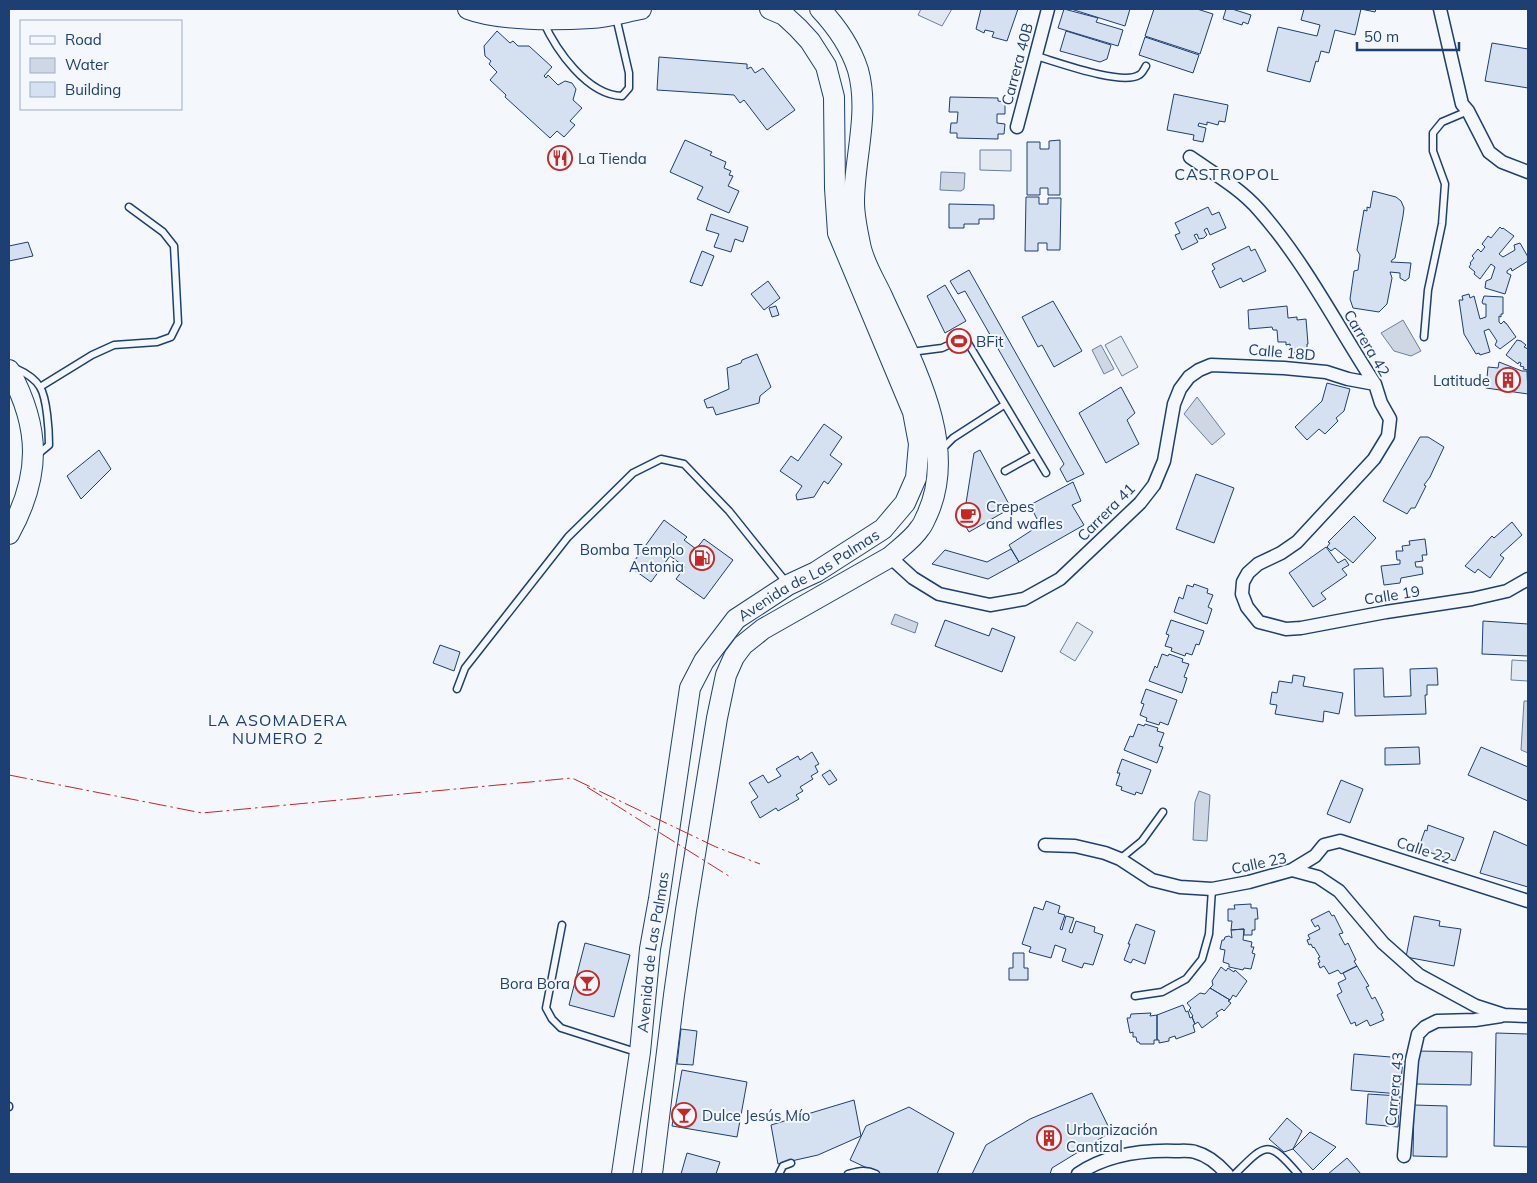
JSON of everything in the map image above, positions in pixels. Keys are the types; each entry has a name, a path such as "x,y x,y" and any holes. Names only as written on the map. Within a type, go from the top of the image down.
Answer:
{"main road":[{"path":"474,10 542,18 592,18 641,9"},
{"name":"Avenida de Las Palmas","path":"622,1174 640,1052 650,949 690,688 704,661 736,619 788,585 816,572 883,528 905,503 916,478 919,444 913,412 838,233 835,188 834,97 826,66 810,41 798,28 784,15 770,9"},
{"name":"Avenida de Las Palmas","path":"652,1174 686,910 714,736 726,675 734,657 743,645 763,629 890,557 920,528 934,500 938,454 935,427 931,413 907,352 860,246 854,203 862,126 861,90 858,70 843,40 820,9"},
{"path":"9,370 26,406 33,440 30,486 21,511 9,534"}],"street":[{"name":"Carrera 40B","path":"1017,127 1048,9"},
{"path":"1440,9 1462,104 1468,111 1489,152 1502,162 1528,172"},
{"name":"Carrera 42","path":"1190,157 1241,193 1259,209 1298,262 1375,384 1380,403 1390,418 1388,436 1374,459 1297,542 1281,553 1258,564 1248,572 1243,582 1242,594 1246,607 1259,622"},
{"name":"Calle 18D","path":"1189,377 1199,370 1212,365 1235,365 1326,372 1348,379 1375,384"},
{"name":"Carrera 41","path":"890,557 912,578 939,594 990,605 1024,599 1060,579 1140,503 1154,486 1164,462 1174,404 1180,389 1189,377"},
{"name":"Calle 19","path":"1259,622 1286,630 1301,628 1386,612 1472,599 1507,591 1528,579"},
{"name":"Calle 22","path":"1292,870 1315,856 1324,845 1340,841 1528,901"},
{"name":"Calle 23","path":"1045,845 1075,846 1105,853 1152,880 1180,887 1212,889 1249,882 1292,870 1318,877 1339,891 1383,943 1419,975 1466,1001 1504,1015 1528,1016"},
{"path":"1315,856 1318,877"},
{"path":"1452,1020 1463,1009 1466,1001"},
{"name":"Carrera 43","path":"1404,1156 1412,1060 1418,1034 1425,1026 1437,1021 1475,1020 1504,1015"},
{"path":"1078,1174 1090,1166 1110,1159 1153,1151 1195,1152 1218,1164 1227,1174"}],"lane":[{"path":"542,18 549,35 572,66 602,92 608,95 622,96 629,88 629,73 616,14"},
{"path":"1036,56 1108,77 1128,78 1140,75 1146,66"},
{"path":"1424,337 1428,290 1442,224 1445,184 1433,151 1433,133 1442,122 1468,111"},
{"path":"40,387 92,355 114,345 157,342 172,338 178,323 174,246 164,232 129,207"},
{"path":"907,352 934,349 958,341 968,343 1004,406 1046,473"},
{"path":"9,366 27,373 40,387 49,424 49,445 33,458"},
{"path":"938,454 953,438 1004,406"},
{"path":"1005,471 1034,455"},
{"path":"457,689 465,668 568,536 633,472 661,459 684,464 729,511 788,585"},
{"path":"1120,860 1142,841 1163,812"},
{"path":"1135,996 1162,992 1186,979 1202,959 1209,934 1212,889"},
{"path":"562,925 546,1008 552,1019 561,1028 623,1049 640,1052"},
{"path":"1235,1174 1258,1151 1272,1149 1281,1154 1298,1174"},
{"path":"779,1174 783,1166 791,1163"},
{"path":"848,1174 862,1170 868,1170 876,1174"}],"shaded area":[{"path":"921,9 952,9 942,26 918,15"},
{"path":"980,150 1011,150 1011,171 980,170"},
{"path":"1121,336 1138,367 1122,376 1105,345"},
{"path":"1077,622 1093,632 1075,661 1060,652"},
{"path":"1512,660 1528,661 1528,681 1511,680"}],"water":[{"path":"941,172 965,173 964,189 961,191 940,190"},
{"path":"1403,320 1421,351 1411,356 1394,351 1381,333"},
{"path":"1101,345 1114,369 1104,374 1092,350"},
{"path":"1197,397 1225,434 1212,445 1184,414"},
{"path":"895,614 918,623 915,633 891,624"},
{"path":"1524,701 1528,701 1528,753 1521,750"},
{"path":"1199,791 1210,795 1207,841 1193,840 1195,802"}],"building":[{"path":"981,9 1018,9 1007,41 992,37 994,32 985,30 984,33 976,29"},
{"path":"1064,9 1098,18 1096,22 1123,30 1118,46 1058,28"},
{"path":"1071,9 1130,9 1125,26"},
{"path":"1154,9 1197,9 1213,14 1200,54 1145,36"},
{"path":"1226,9 1251,15 1248,24 1243,22 1242,25 1223,19"},
{"path":"1304,9 1361,9 1355,35 1335,30 1329,53 1321,51 1310,82 1267,71 1278,27 1317,36 1320,25 1301,20"},
{"path":"1361,9 1376,9 1375,12"},
{"path":"497,31 510,43 513,41 518,46 529,46 552,67 544,76 546,78 548,75 558,85 565,81 572,83 576,89 573,100 582,108 570,121 575,125 564,137 557,131 550,138 505,97 506,95 490,80 497,72 489,64 491,61 485,56 484,46"},
{"path":"1066,31 1111,45 1107,59 1100,62 1060,51"},
{"path":"1145,37 1199,55 1193,73 1139,55"},
{"path":"1492,43 1528,49 1528,88 1485,81"},
{"path":"659,57 747,64 747,69 751,67 755,73 763,68 795,110 767,130 744,100 740,103 734,95 657,90"},
{"path":"1174,94 1228,105 1225,122 1219,121 1218,125 1207,122 1207,125 1199,123 1198,126 1206,128 1203,142 1193,140 1194,135 1167,130"},
{"path":"950,97 998,98 998,101 1005,102 1005,114 997,114 997,123 1005,124 1004,134 998,134 998,139 957,138 957,133 950,133 951,123 957,123 958,112 949,112"},
{"path":"685,140 712,152 710,155 726,162 724,168 731,171 729,175 733,176 728,186 739,191 729,213 697,199 703,187 670,172"},
{"path":"1060,140 1060,195 1048,195 1048,188 1040,188 1040,195 1027,195 1027,142 1040,142 1040,149 1049,149 1049,141"},
{"path":"1373,191 1396,197 1401,201 1404,208 1403,216 1395,258 1391,262 1411,263 1409,278 1405,281 1400,278 1400,273 1390,272 1392,278 1387,304 1379,312 1353,308 1350,299 1354,271 1358,270 1360,255 1357,250 1364,210 1367,211 1367,207 1370,208"},
{"path":"1026,197 1039,197 1039,204 1048,204 1048,198 1061,198 1060,250 1047,250 1047,243 1038,243 1038,251 1025,251"},
{"path":"949,204 994,205 994,219 979,219 979,224 964,224 964,228 949,228"},
{"path":"1208,207 1212,215 1219,212 1226,228 1210,235 1207,228 1204,230 1207,235 1204,238 1199,239 1197,234 1194,235 1198,242 1182,250 1175,235 1180,233 1175,223"},
{"path":"711,214 748,227 743,242 735,239 731,252 714,247 719,234 706,230"},
{"path":"1500,227 1514,236 1499,254 1503,257 1515,250 1514,245 1520,243 1528,257 1528,261 1512,271 1511,268 1507,271 1511,275 1505,294 1485,288 1486,281 1491,279 1495,267 1491,264 1480,279 1469,267 1474,258 1472,256 1478,249 1481,252 1485,247 1482,244 1488,236 1491,238"},
{"path":"28,242 33,256 9,261 9,246"},
{"path":"1249,246 1251,251 1255,249 1266,271 1243,282 1241,278 1220,288 1212,271 1215,269 1212,264"},
{"path":"702,251 714,256 702,286 690,282"},
{"path":"969,270 1084,474 1067,482 1060,469 1064,464 965,291 958,294 950,281"},
{"path":"768,281 780,298 764,310 751,294"},
{"path":"945,285 966,321 945,333 927,296"},
{"path":"1469,294 1470,298 1474,296 1480,319 1486,317 1486,304 1482,302 1484,296 1503,297 1503,314 1501,314 1501,317 1499,316 1499,322 1501,324 1504,321 1516,337 1500,349 1495,345 1497,341 1489,329 1484,331 1490,352 1480,355 1479,353 1476,354 1464,334 1459,300 1463,300 1462,296"},
{"path":"1053,301 1082,351 1054,367 1042,345 1038,347 1022,317"},
{"path":"776,306 779,315 772,317 769,308"},
{"path":"1287,306 1288,318 1306,319 1307,352 1291,353 1290,344 1286,345 1286,342 1278,342 1277,330 1273,330 1272,327 1249,329 1248,310"},
{"path":"1517,340 1526,345 1524,347 1528,349 1528,370 1523,369 1524,367 1520,366 1521,363 1519,362 1518,364 1506,355"},
{"path":"757,354 771,387 760,396 759,403 716,415 713,407 707,408 704,400 729,389 727,368"},
{"name":"Latitude","path":"1499,362 1522,371 1527,371 1528,394 1486,388 1488,367 1498,368"},
{"path":"1327,383 1350,389 1344,411 1336,418 1338,421 1325,434 1319,429 1307,440 1295,427 1322,401"},
{"path":"1121,387 1135,413 1127,420 1139,444 1106,463 1079,413"},
{"path":"824,424 842,437 830,455 842,464 828,484 824,481 814,497 797,500 796,495 802,486 780,471 791,456 798,461"},
{"path":"1420,437 1428,437 1444,447 1430,477 1424,485 1426,486 1415,508 1411,508 1407,514 1383,501"},
{"path":"99,450 111,469 81,499 67,476"},
{"path":"980,450 1011,508 969,532 963,522 974,453"},
{"path":"1196,474 1234,488 1214,543 1176,529"},
{"path":"1073,482 1081,501 1072,505 1084,525 1019,562 1009,545 1040,525 1030,505"},
{"path":"1354,516 1376,538 1353,563 1335,548 1331,551 1327,547 1330,543 1328,542"},
{"name":"Bomba Templo Antonia","path":"664,520 687,537 684,540 696,549 704,539 733,560 704,599 676,579 685,567 670,556 651,582 630,567"},
{"path":"1512,522 1522,535 1500,555 1504,558 1490,578 1478,569 1475,573 1465,566 1492,536 1494,538"},
{"path":"1425,539 1427,555 1422,555 1423,561 1415,562 1416,567 1422,567 1423,574 1401,578 1400,583 1384,585 1381,566 1400,564 1400,560 1397,560 1396,551 1403,551 1402,546 1410,545 1409,541"},
{"path":"1326,547 1338,563 1345,559 1349,565 1342,569 1347,575 1321,593 1326,599 1313,607 1289,573"},
{"path":"1011,549 1019,562 988,579 932,564 945,550 987,562"},
{"path":"1194,584 1208,589 1207,593 1213,595 1208,607 1212,609 1207,624 1174,612 1179,597 1183,599 1187,585 1193,587"},
{"path":"945,620 989,636 992,628 1015,637 1002,672 935,646"},
{"path":"1171,620 1204,631 1199,645 1196,644 1192,655 1186,653 1185,656 1171,651 1172,648 1165,646 1169,635 1166,634"},
{"path":"1483,621 1528,624 1528,656 1482,654"},
{"path":"440,645 460,652 454,671 433,663"},
{"path":"1162,654 1168,656 1169,654 1183,659 1182,662 1189,664 1184,677 1187,678 1182,693 1149,681 1155,666 1157,668"},
{"path":"1383,668 1384,697 1411,696 1410,669 1437,668 1438,685 1427,685 1427,695 1425,695 1426,714 1355,716 1354,669"},
{"path":"1293,675 1305,677 1303,686 1343,693 1339,714 1324,711 1323,722 1275,714 1277,705 1270,704 1272,692 1277,693 1279,681 1292,683"},
{"path":"1146,689 1177,700 1168,725 1160,722 1159,725 1146,721 1147,718 1140,715 1144,704 1141,703"},
{"path":"1138,724 1158,728 1157,731 1164,733 1159,746 1163,747 1157,763 1124,750 1130,736 1133,737"},
{"path":"1419,747 1420,764 1385,765 1385,748"},
{"path":"1481,747 1528,767 1528,801 1468,775"},
{"path":"812,752 819,764 815,766 818,772 811,776 813,779 800,787 803,791 796,795 799,799 778,811 776,808 760,818 751,802 758,797 749,783 763,775 768,783 781,776 776,769 798,756 800,760"},
{"path":"1122,759 1151,770 1142,794 1136,792 1135,795 1121,790 1122,787 1116,785 1120,773 1117,773"},
{"path":"830,770 837,780 829,785 822,775"},
{"path":"1341,780 1363,789 1350,823 1327,814"},
{"path":"1428,825 1464,838 1455,861 1420,849 1420,844"},
{"path":"1494,831 1528,846 1528,887 1480,873"},
{"path":"1046,901 1060,906 1058,913 1065,915 1060,929 1062,930 1066,916 1074,918 1069,932 1072,933 1076,921 1095,927 1094,932 1103,935 1093,965 1084,963 1082,968 1062,961 1066,949 1055,945 1051,958 1029,952 1031,947 1022,944 1034,907 1043,910"},
{"path":"1251,904 1251,908 1257,908 1258,919 1255,919 1255,930 1252,930 1252,935 1244,935 1244,929 1231,930 1232,921 1228,921 1228,909 1235,909 1234,905"},
{"path":"1329,911 1332,916 1334,915 1343,933 1339,934 1345,945 1348,943 1356,960 1354,961 1357,966 1341,974 1338,970 1329,974 1324,966 1320,968 1318,958 1320,957 1307,940 1310,939 1308,935 1320,929 1318,925 1315,927 1311,920"},
{"path":"1414,916 1440,921 1439,926 1461,929 1454,966 1406,957"},
{"path":"1136,924 1155,931 1145,964 1133,959 1131,963 1124,960"},
{"path":"1244,929 1243,940 1252,942 1251,947 1254,947 1252,953 1255,954 1251,969 1244,968 1243,970 1229,967 1229,964 1223,962 1225,950 1220,949 1222,940 1225,937 1229,936 1232,938 1231,930"},
{"path":"585,943 630,955 614,1017 569,1005"},
{"path":"1013,953 1024,953 1024,968 1028,968 1028,980 1009,980 1009,968 1013,968"},
{"path":"1357,966 1369,986 1366,987 1372,999 1375,997 1383,1013 1381,1014 1384,1020 1370,1026 1367,1020 1356,1026 1355,1022 1351,1024 1337,995 1342,992 1338,983 1346,979 1343,973"},
{"path":"1221,967 1226,971 1228,968 1234,972 1235,970 1247,981 1236,997 1233,995 1230,1000 1210,988"},
{"path":"1210,988 1230,1000 1228,1001 1231,1003 1224,1011 1222,1009 1216,1013 1218,1016 1202,1028 1198,1022 1195,1024 1189,1010 1191,1008 1187,1003 1200,993 1205,994"},
{"path":"1183,1005 1186,1012 1188,1011 1190,1018 1192,1017 1195,1024 1193,1025 1195,1032 1176,1039 1175,1036 1169,1038 1169,1041 1159,1043 1159,1040 1157,1040 1157,1015"},
{"path":"1151,1013 1150,1016 1157,1015 1157,1040 1154,1040 1154,1044 1140,1044 1137,1042 1136,1037 1133,1037 1133,1032 1130,1033 1127,1018 1130,1018 1131,1014"},
{"path":"681,1029 697,1031 693,1065 677,1064"},
{"path":"1496,1033 1528,1034 1528,1147 1494,1146"},
{"path":"1417,1051 1472,1052 1471,1085 1416,1084"},
{"path":"1354,1054 1403,1058 1400,1094 1351,1090"},
{"path":"682,1070 747,1082 737,1137 672,1126"},
{"name":"Urbanización Cantizal","path":"1092,1093 1111,1132 1052,1168 1050,1174 972,1174 986,1145 1030,1119"},
{"path":"1368,1094 1400,1096 1398,1127 1366,1124"},
{"path":"854,1100 861,1136 818,1155 778,1164 771,1125"},
{"path":"1414,1105 1447,1106 1447,1157 1413,1156"},
{"path":"909,1107 954,1133 937,1174 880,1174 850,1160 866,1126"},
{"path":"1287,1118 1302,1131 1293,1149 1284,1152 1269,1139"},
{"path":"1310,1132 1336,1147 1313,1170 1293,1149"},
{"path":"687,1153 720,1162 716,1174 681,1174"},
{"path":"1347,1158 1361,1174 1328,1174"}],"power":[{"path":"9,775 202,813 572,778 716,847 760,864"},
{"path":"587,787 732,878"}],"place":[{"name":"La Tienda","path":"560,158"},
{"name":"BFit","path":"959,341"},
{"name":"Latitude","path":"1508,380"},
{"name":"Crepes and wafles","path":"968,515"},
{"name":"Bomba Templo Antonia","path":"702,558"},
{"name":"Bora Bora","path":"587,983"},
{"name":"Dulce Jesús Mío","path":"684,1115"},
{"name":"Urbanización Cantizal","path":"1049,1138"}],"district":[{"name":"CASTROPOL","path":"1227,174"},
{"name":"LA ASOMADERA NUMERO 2","path":"278,729"}]}
